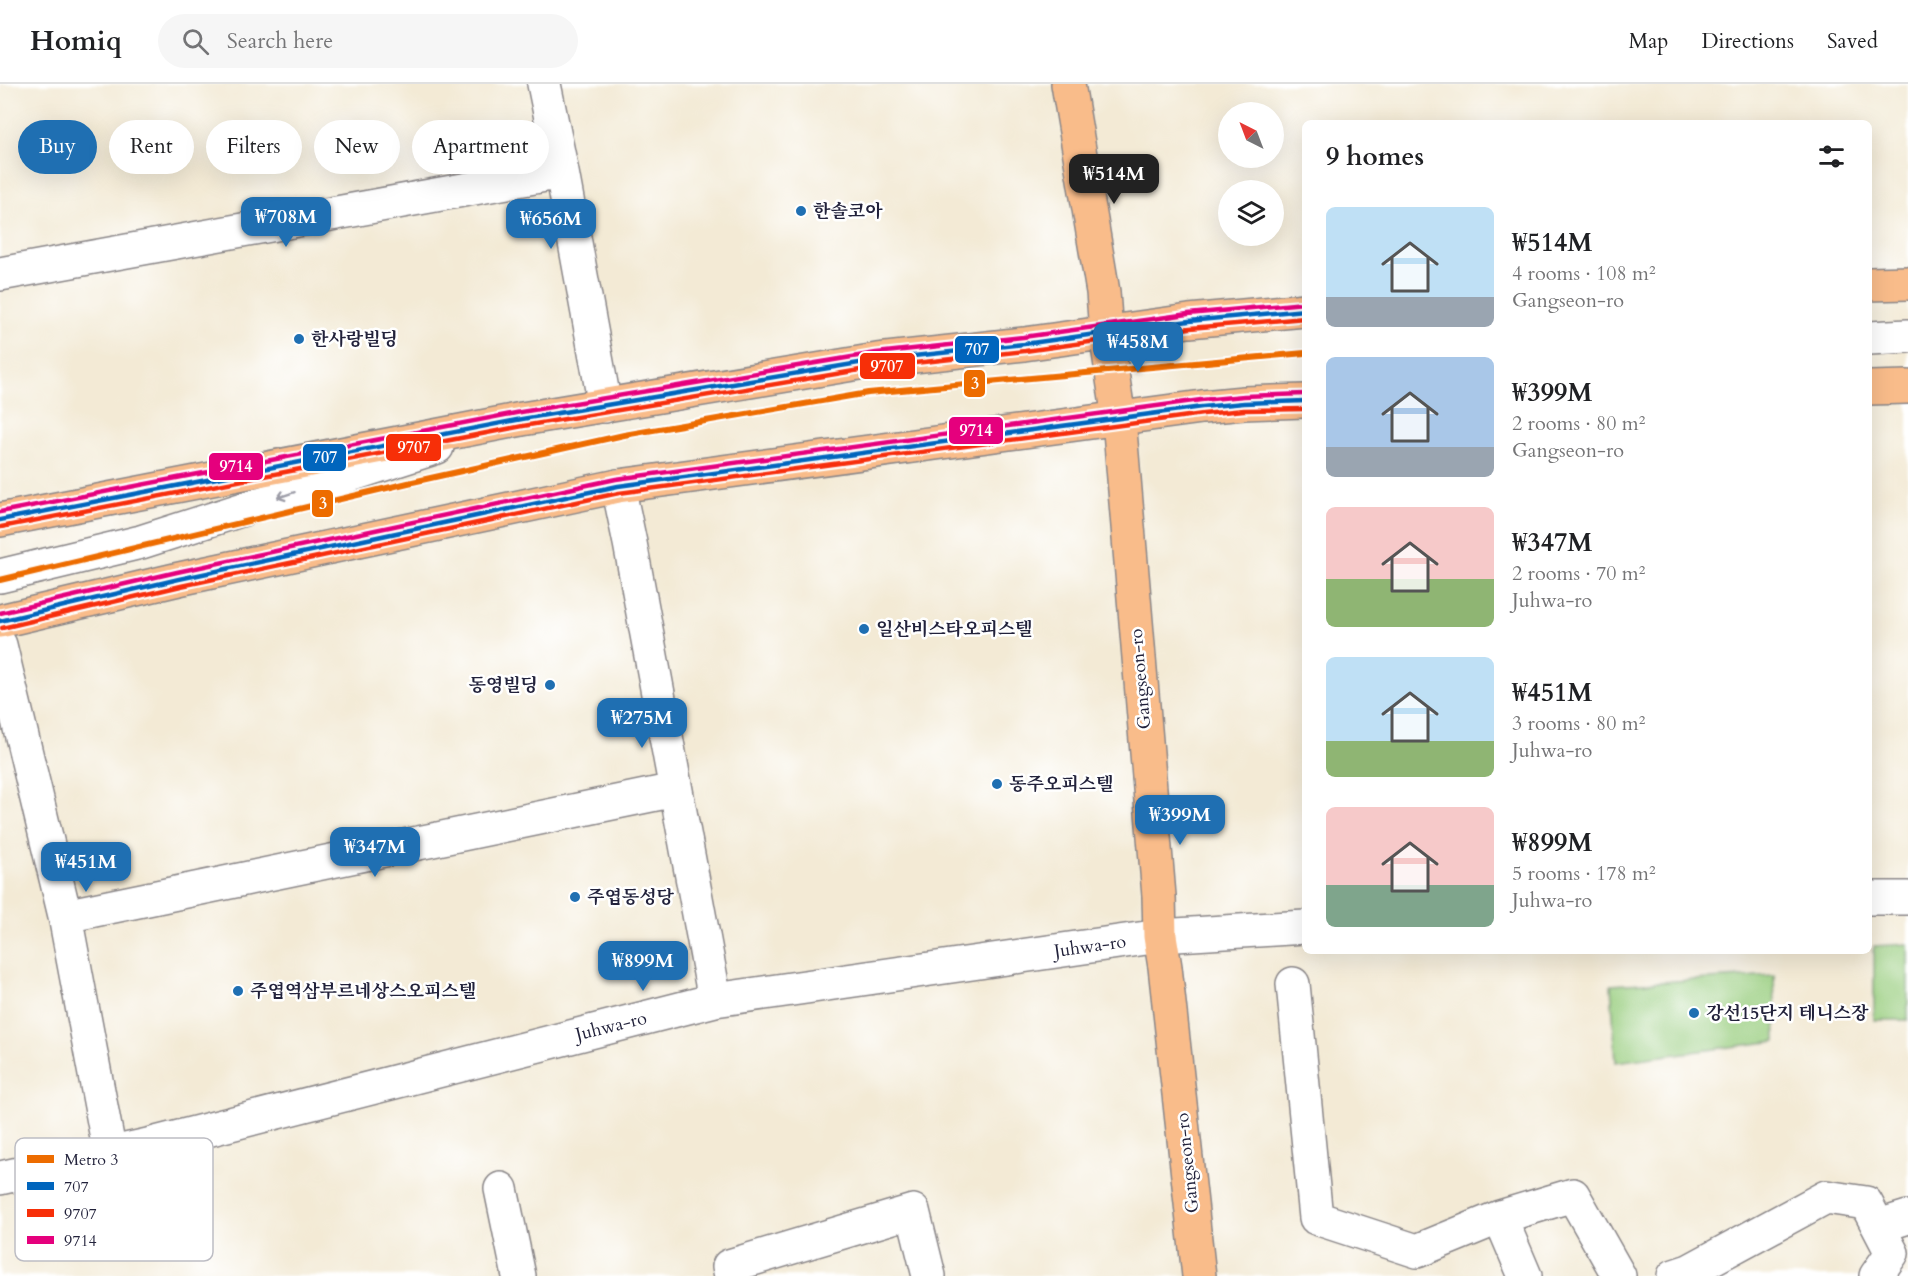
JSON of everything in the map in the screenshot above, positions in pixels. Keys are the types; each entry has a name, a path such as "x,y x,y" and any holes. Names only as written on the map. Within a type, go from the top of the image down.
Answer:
{"main road":[{"name":"Gangseon-ro","path":"1068,84 1103,292 1106,333 1119,419 1159,896 1160,936 1199,1276"},
{"path":"1872,284 1908,283"},
{"path":"0,520 522,419 877,360 1189,321 1302,310"},
{"path":"1872,388 1908,387"},
{"path":"0,621 179,579 618,486 1244,403 1302,401"}],"street":[{"path":"544,84 605,406"},
{"path":"0,274 562,172"},
{"path":"1872,338 1908,336"},
{"path":"1244,403 1302,387"},
{"path":"0,576 141,542 522,419"},
{"path":"618,486 715,1000"},
{"path":"0,610 179,579"},
{"path":"0,645 65,916 107,1138"},
{"path":"65,916 675,790"},
{"path":"1872,898 1908,898"},
{"name":"Juhwa-ro","path":"173,1138 715,1000 1160,936 1302,927"},
{"path":"1293,984 1316,1218 1417,1251 1500,1217 1573,1195 1619,1276"},
{"name":"Juhwa-ro","path":"0,1178 15,1175"},
{"path":"501,1190 519,1276"},
{"path":"1674,1276 1689,1271 1826,1197 1866,1203 1893,1222 1892,1253 1876,1276"},
{"path":"731,1276 729,1266 913,1211 929,1276"},
{"path":"1500,1217 1525,1276"}],"green space":[{"path":"1908,944 1908,1020 1874,1020 1874,946"},
{"name":"강선15단지 테니스장","path":"1774,975 1776,1041 1616,1062 1611,985"}],"metro line":[{"name":"3","path":"0,580 408,483 624,435 868,393 1302,353"}],"transit line":[{"name":"9714","path":"0,512 521,412 876,353 1023,337 1188,314 1302,303"},
{"name":"707","path":"0,520 522,419 877,360 1024,344 1189,321 1302,310"},
{"name":"9707","path":"1,527 523,426 878,367 1025,351 1190,328 1302,318"},
{"name":"9714","path":"0,613 177,572 616,479 1201,400 1302,394"},
{"name":"707","path":"0,621 179,579 618,486 1202,407 1302,401"},
{"name":"9707","path":"2,628 181,586 619,493 1203,414 1244,410 1302,409"}],"place":[{"name":"한솔코아","path":"801,211"},
{"name":"한사랑빌딩","path":"299,339"},
{"name":"일산비스타오피스텔","path":"864,629"},
{"name":"동영빌딩","path":"550,685"},
{"name":"동주오피스텔","path":"997,784"},
{"name":"주엽동성당","path":"575,897"},
{"name":"주엽역삼부르네상스오피스텔","path":"238,991"},
{"name":"강선15단지 테니스장","path":"1694,1013"}]}
